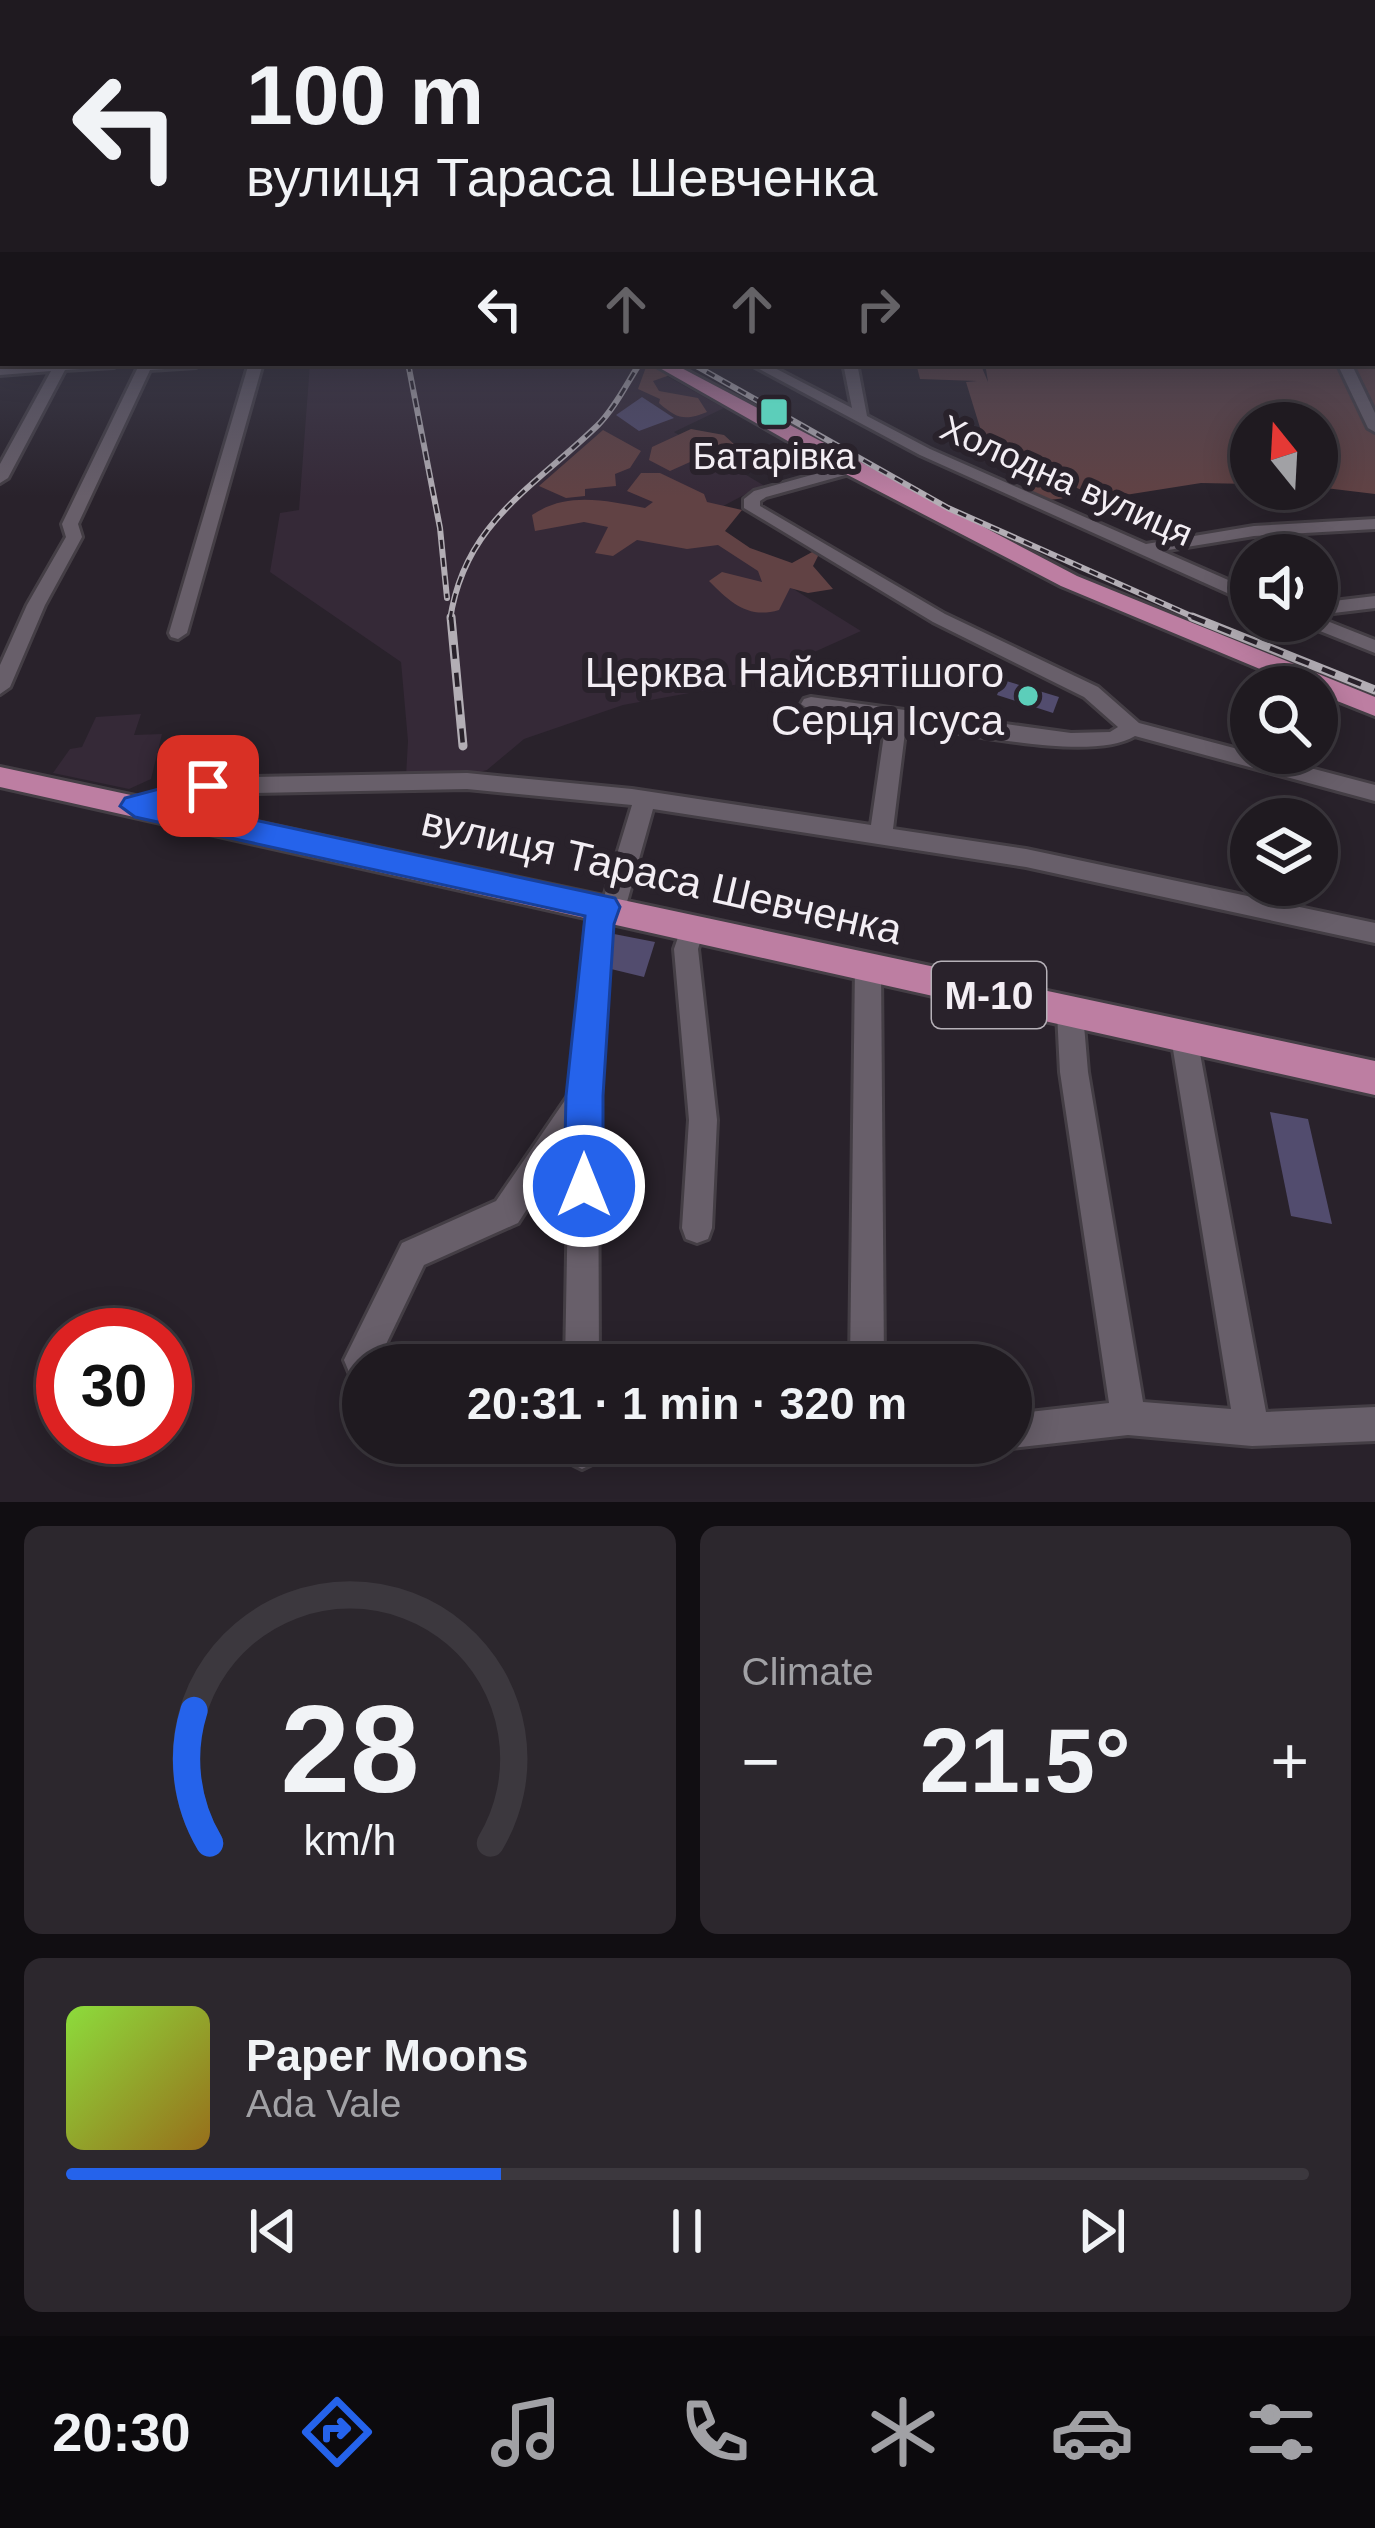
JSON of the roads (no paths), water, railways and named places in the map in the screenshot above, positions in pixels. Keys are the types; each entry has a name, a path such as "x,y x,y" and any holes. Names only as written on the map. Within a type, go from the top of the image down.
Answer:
{"main road":[{"path":"664,366 850,469 1069,581 1375,707"},
{"name":"вулиця Тараса Шевченка","path":"0,777 1375,1078"}],"street":[{"path":"0,371 74,366"},
{"path":"0,687 36,604 74,536 70,524 145,366"},
{"path":"178,633 255,366"},
{"name":"Холодна вулиця","path":"761,366 925,452 1230,588"},
{"path":"851,366 860,415"},
{"path":"1345,366 1375,428"},
{"path":"0,478 60,367"},
{"path":"850,469 760,494 752,499 752,508 939,618 1091,692 1132,728 1375,794"},
{"path":"1139,550 1220,535 1375,524"},
{"path":"1338,606 1375,602"},
{"path":"1338,632 1375,647"},
{"path":"811,704 1071,740 1114,739 1132,728"},
{"path":"881,835 897,716"},
{"path":"135,806 208,786 467,781 644,799 1026,858 1375,933"},
{"path":"582,1344 584,1096 598,924 609,908 644,799"},
{"path":"693,927 686,949 703,1120 697,1228"},
{"path":"867,1344 868,968"},
{"path":"1070,1013 1074,1072 1128,1418"},
{"path":"1184,1037 1252,1429"},
{"path":"369,1344 413,1254 507,1212 584,1096"},
{"path":"1032,1429 1128,1418 1252,1429 1375,1424"}],"railway":[{"path":"409,366 440,528 447,598"},
{"path":"450,620 458,586 486,532 604,418 638,366"},
{"path":"696,366 948,508 1200,620"},
{"path":"451,617 463,746"},
{"path":"1192,617 1375,690"}],"place":[{"name":"Батарівка","path":"774,412"},
{"name":"Церква Найсвятішого Серця Ісуса","path":"1028,696"}]}
